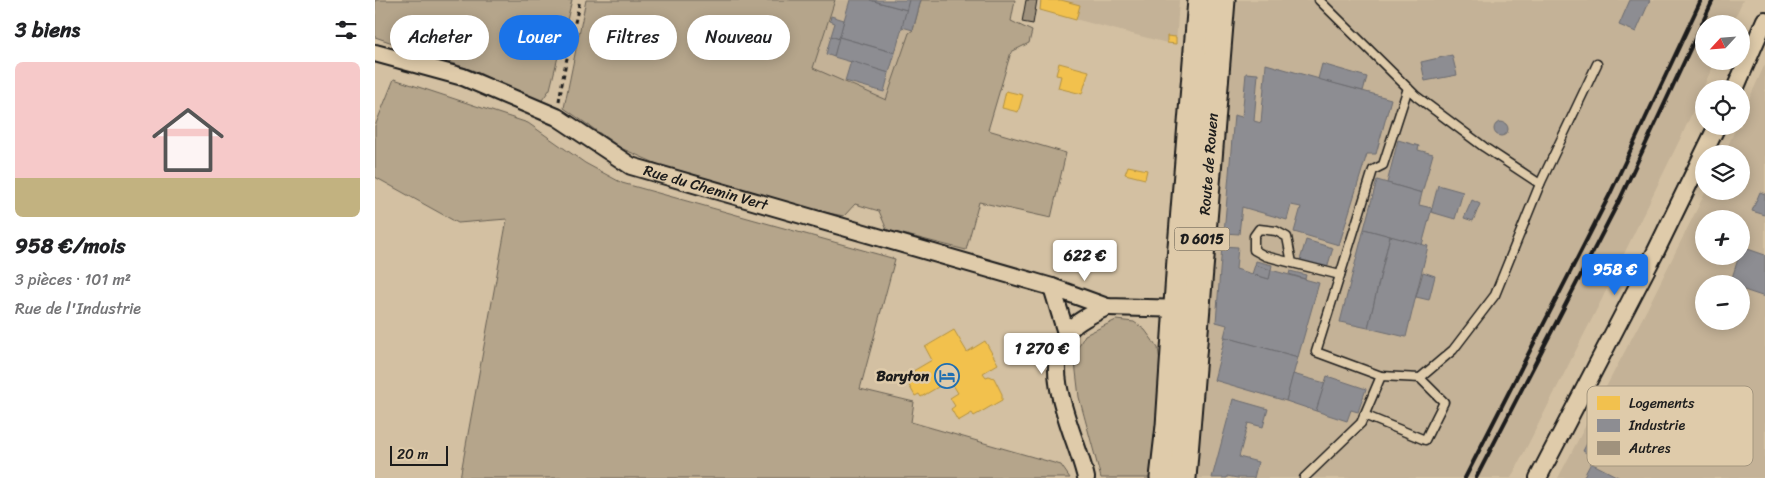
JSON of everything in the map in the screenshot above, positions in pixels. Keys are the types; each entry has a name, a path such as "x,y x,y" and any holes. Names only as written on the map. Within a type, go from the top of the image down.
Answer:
{"main road":[{"name":"Route de Rouen","path":"1163,478 1186,309 1202,113 1201,0"},
{"name":"Route de Rouen","path":"1202,113 1222,0"},
{"name":"Route de Rouen","path":"1183,478 1193,365 1186,309"}],"street":[{"path":"1739,80 1765,20"},
{"name":"Rue du Chemin Vert","path":"375,53 463,77 557,117 631,166 1052,287 1107,307 1186,309"},
{"path":"1538,478 1655,253 1713,135"},
{"path":"1052,287 1066,333"},
{"path":"1087,478 1058,387 1058,354 1066,333 1086,317 1107,307"}],"lane":[{"path":"1319,0 1408,88 1484,147 1540,184"},
{"path":"1420,378 1453,350 1495,295 1540,184 1597,64"},
{"path":"1364,415 1425,440 1444,402 1420,378 1381,376 1316,352 1373,170 1383,165 1408,88"},
{"path":"1292,263 1287,237 1276,231 1259,229 1254,236 1255,250 1265,256 1292,263 1340,275"},
{"path":"1304,478 1361,423 1381,376"}],"path":[{"path":"557,117 579,0"}],"shaded area":[{"path":"375,0 572,0 568,15 499,15 499,60 557,60 550,89 540,103 475,71 443,60 489,60 489,15 390,15 390,42 375,37"},
{"path":"586,0 835,0 813,68 886,100 909,33 913,30 921,0 1015,0 1011,21 1032,31 1029,43 1011,52 988,130 1066,153 1051,218 979,202 966,250 887,230 879,211 855,204 844,216 808,209 664,167 621,148 564,108 574,60 579,60 579,34"},
{"path":"835,0 921,0 913,30 909,33 886,101 813,68"},
{"path":"1041,0 1179,0 1176,44 1040,10"},
{"path":"1229,0 1743,0 1736,15 1695,15 1695,70 1711,70 1707,80 1695,80 1695,106 1683,133 1601,301 1511,478 1191,478"},
{"path":"1765,64 1765,478 1558,478 1587,423 1587,466 1753,466 1753,386 1607,386 1695,213 1695,265 1750,265 1750,210 1696,210 1702,200 1750,200 1750,145 1728,145 1733,135 1750,135 1750,97"},
{"path":"394,79 528,123 585,163 622,183 895,259 860,389 914,402 911,422 1061,465 1070,478 460,478 507,219 458,223 375,177 375,126"},
{"path":"1116,320 1134,322 1145,330 1158,348 1161,369 1150,478 1101,478 1079,397 1074,354 1085,335"}],"building: Logements":[{"path":"1041,0 1061,0 1080,5 1076,20 1040,10"},
{"path":"1167,36 1176,37 1176,44 1167,43"},
{"path":"1059,63 1089,71 1082,94 1058,88 1061,76 1056,75"},
{"path":"1006,91 1023,95 1018,112 1002,108"},
{"path":"1128,166 1147,170 1145,179 1125,174"},
{"name":"Baryton","path":"954,330 967,352 985,341 998,364 983,373 986,377 994,378 1002,394 1002,400 974,416 972,413 958,421 951,409 955,406 950,398 958,393 950,380 921,397 919,394 915,396 906,380 910,377 908,374 932,360 925,347"}],"building: Industrie":[{"path":"850,0 870,0 907,10 895,53 839,37"},
{"path":"870,0 909,0 907,10"},
{"path":"909,0 921,0 913,30 902,27"},
{"path":"1630,0 1650,0 1636,32 1619,25"},
{"path":"831,16 844,20 839,39 831,36 835,23 830,21"},
{"path":"831,36 839,39 834,57 826,54"},
{"path":"839,37 895,53 889,73 834,57"},
{"path":"1452,55 1457,75 1425,81 1421,62"},
{"path":"851,61 889,73 884,92 845,81"},
{"path":"1266,64 1391,99 1376,154 1367,154 1339,245 1294,232 1301,207 1291,205 1287,220 1242,207 1239,234 1224,233 1234,115 1242,117 1246,73 1258,74 1254,121 1261,123"},
{"path":"1322,64 1367,77 1363,91 1318,79"},
{"path":"1498,122 1504,122 1508,129 1504,136 1498,136 1494,132 1494,126"},
{"path":"1398,140 1419,146 1418,150 1433,154 1422,193 1387,183"},
{"path":"1377,180 1422,193 1419,205 1432,208 1422,245 1364,229"},
{"path":"1438,185 1463,192 1455,219 1431,212"},
{"path":"1760,192 1765,194 1765,215 1752,211"},
{"path":"1472,200 1480,204 1473,221 1464,218"},
{"path":"1364,229 1390,236 1368,328 1340,322"},
{"path":"1390,236 1428,246 1406,337 1368,328"},
{"path":"1306,240 1333,248 1327,268 1300,260"},
{"path":"1222,246 1238,247 1236,269 1269,279 1271,270 1319,283 1298,357 1224,337 1227,325 1216,322"},
{"path":"1750,250 1765,255 1765,297 1750,292 1750,275 1733,275 1736,265 1750,265"},
{"path":"1256,261 1272,265 1271,270 1255,265"},
{"path":"1255,265 1271,270 1269,279 1252,274"},
{"path":"1290,271 1306,275 1305,279 1289,274"},
{"path":"1423,272 1435,276 1429,300 1416,297"},
{"path":"1225,337 1298,357 1286,401 1214,380"},
{"path":"1293,374 1325,383 1316,411 1286,401"},
{"path":"1327,376 1366,389 1358,412 1351,410 1347,421 1316,411"},
{"path":"1233,399 1268,409 1263,427 1248,423 1239,457 1258,462 1254,478 1227,476 1227,478 1212,478"},
{"path":"1587,443 1587,453 1583,451"},
{"path":"1589,466 1597,466 1620,478 1583,478"}],"building: Autres":[{"path":"1026,0 1037,0 1033,24 1022,22"}],"railway":[{"path":"1465,478 1610,194 1701,0"},
{"path":"1476,478 1620,199 1713,0"}],"place":[{"name":"Baryton","path":"947,376"}]}
